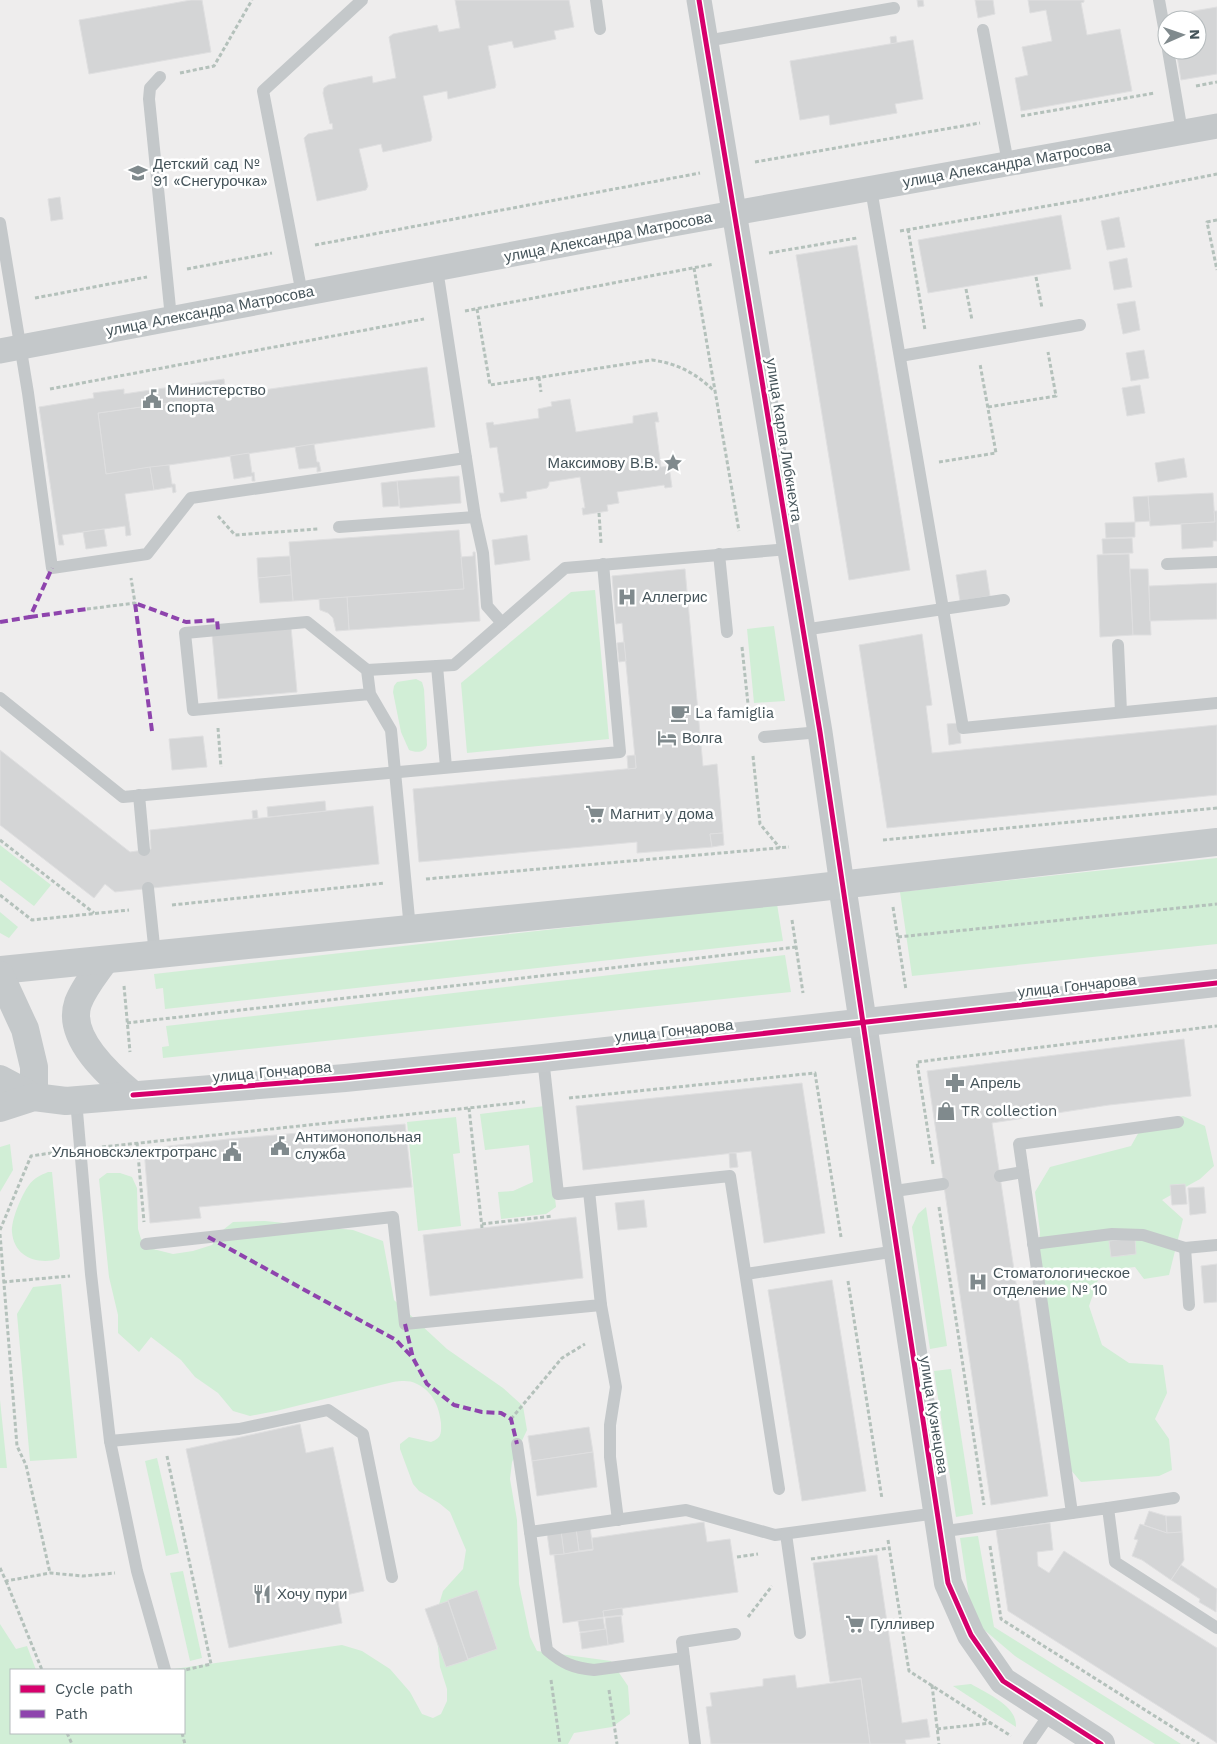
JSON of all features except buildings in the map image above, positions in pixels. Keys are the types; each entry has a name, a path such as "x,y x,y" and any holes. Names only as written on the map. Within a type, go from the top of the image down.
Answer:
{"main road":[{"path":"133,1095 100,1065 82,1039 77,1021 78,1004 90,981 114,968 155,955 842,886 1217,842"},
{"path":"0,970 114,968"},
{"path":"0,975 25,1029 34,1067 34,1097 0,1079"},
{"name":"улица Гончарова","path":"0,1108 34,1097 66,1101 345,1078 543,1058 1217,983"}],"street":[{"name":"улица Карла Либкнехта","path":"698,0 820,732 842,886"},
{"name":"улица Александра Матросова","path":"10,349 437,268 1217,126"},
{"name":"улица Кузнецова","path":"842,886 948,1583 971,1635 1003,1681 1101,1744"}],"lane":[{"path":"302,294 263,91 362,0"},
{"path":"596,0 600,29"},
{"path":"706,41 894,8"},
{"path":"983,30 1008,163"},
{"path":"1170,60 1182,132"},
{"path":"160,77 150,88 149,100 171,318"},
{"path":"871,189 963,728 1217,703"},
{"path":"0,223 13,302 10,349 28,393 52,568 147,554 191,498 466,458"},
{"path":"437,268 475,517 483,553 487,606 502,623"},
{"path":"900,356 1080,325"},
{"path":"339,527 475,517"},
{"path":"370,694 193,710 185,633 307,622 367,670 454,665 565,568 789,549"},
{"path":"719,554 727,632"},
{"path":"1167,564 1217,562"},
{"path":"0,698 123,797 620,752 603,564"},
{"path":"803,630 1004,600"},
{"path":"1118,645 1121,712"},
{"path":"437,666 446,767"},
{"path":"367,670 370,694 391,730 410,929"},
{"path":"764,737 820,732"},
{"path":"139,796 144,850"},
{"path":"148,888 155,955"},
{"path":"543,1058 558,1194 730,1176 779,1489"},
{"path":"76,1100 91,1274 110,1441 137,1571 165,1669"},
{"path":"1072,1513 1019,1144 1178,1122"},
{"path":"1000,1176 1023,1172"},
{"path":"888,1192 940,1184"},
{"path":"589,1191 602,1305 616,1387 610,1425 610,1449 618,1520"},
{"path":"146,1244 393,1217 405,1324 602,1305"},
{"path":"1033,1244 1112,1234 1144,1235 1185,1248 1217,1246"},
{"path":"1185,1248 1189,1305"},
{"path":"746,1274 897,1251"},
{"path":"110,1441 239,1429 328,1410 363,1434 392,1577"},
{"path":"517,1444 547,1650 560,1661 580,1669 594,1670 684,1658"},
{"path":"530,1532 686,1510 775,1535 885,1520 987,1525 1174,1498"},
{"path":"1108,1508 1115,1562 1217,1628"},
{"path":"786,1534 800,1633"},
{"path":"695,1744 682,1642 735,1634"},
{"path":"1023,1742 1051,1712"}],"path":[{"path":"160,77 214,66 252,0"},
{"path":"13,302 727,168 1217,82"},
{"path":"28,393 742,258 1094,198 1217,174"},
{"path":"1217,220 1208,222 1217,270"},
{"path":"908,230 929,352"},
{"path":"694,268 740,536 736,553"},
{"path":"1036,277 1042,308"},
{"path":"966,289 972,320"},
{"path":"477,309 490,385 652,360 679,366 695,375 715,392"},
{"path":"988,407 1056,396 1044,332"},
{"path":"919,466 996,453 977,343"},
{"path":"540,377 542,392"},
{"path":"599,513 601,547"},
{"path":"235,535 339,527"},
{"path":"86,609 134,603 128,557"},
{"path":"742,643 750,729"},
{"path":"217,725 223,788"},
{"path":"752,748 760,824 780,848"},
{"path":"883,840 1217,808"},
{"path":"0,840 94,913"},
{"path":"0,895 32,920 405,881 789,847"},
{"path":"892,901 906,991"},
{"path":"898,937 1217,904"},
{"path":"790,911 803,993"},
{"path":"127,1023 796,947"},
{"path":"114,968 127,1023 130,1056"},
{"path":"1199,1744 1001,1619 940,1184 918,1062 1217,1026"},
{"path":"125,1144 815,1073 909,1671 1023,1742"},
{"path":"469,1108 482,1226 591,1212"},
{"path":"137,1143 146,1244"},
{"path":"0,1230 31,1156 80,1149"},
{"path":"0,1234 17,1446 26,1465 50,1573"},
{"path":"3,1282 91,1274"},
{"path":"0,1309 6,1308"},
{"path":"511,1419 562,1358 586,1344 606,1321"},
{"path":"163,1436 211,1664 185,1670"},
{"path":"735,1634 790,1562 889,1548"},
{"path":"737,1557 754,1555"},
{"path":"0,1568 42,1669"},
{"path":"6,1581 50,1573 83,1576 93,1574"},
{"path":"547,1650 560,1744"},
{"path":"606,1669 617,1744"},
{"path":"932,1686 939,1744"},
{"path":"937,1729 991,1723"}],"green space":[{"path":"595,590 609,739 467,753 461,683 571,592"},
{"path":"774,626 785,701 754,703 747,629"},
{"path":"416,679 422,682 424,689 427,745 424,750 417,752 409,750 401,732 393,692 397,682"},
{"path":"0,845 51,885 34,906 0,880"},
{"path":"1217,858 1217,944 912,976 900,892"},
{"path":"777,904 783,941 165,1009 163,988 156,989 154,974"},
{"path":"0,912 18,927 9,938 0,933"},
{"path":"785,955 791,992 163,1058 162,1047 169,1046 166,1026"},
{"path":"545,1106 556,1207 546,1214 501,1219 498,1192 513,1191 533,1182 529,1145 485,1150 480,1114"},
{"path":"1183,1116 1205,1126 1214,1166 1200,1179 1162,1200 1183,1219 1169,1275 1144,1279 1135,1267 1101,1271 1089,1306 1102,1345 1129,1363 1163,1365 1167,1393 1155,1419 1169,1439 1172,1470 1159,1476 1081,1482 1071,1470 1038,1257 1040,1232 1035,1192 1050,1167 1131,1146 1144,1123"},
{"path":"456,1117 460,1153 453,1154 461,1226 418,1231 407,1122"},
{"path":"10,1144 13,1170 0,1192 0,1147"},
{"path":"48,1172 52,1172 60,1256 59,1259 43,1261 28,1257 17,1248 12,1227 26,1189 35,1179"},
{"path":"107,1173 120,1173 132,1177 137,1188 138,1229 141,1239 153,1249 173,1254 193,1251 212,1245 223,1230 233,1222 265,1221 353,1230 383,1241 394,1300 447,1349 503,1388 523,1406 527,1430 512,1462 510,1479 517,1520 519,1584 530,1637 537,1651 611,1661 628,1686 630,1714 612,1727 574,1733 568,1744 0,1744 0,1624 16,1649 27,1646 36,1669 10,1669 10,1734 185,1734 185,1669 174,1669 342,1645 362,1651 390,1669 410,1692 422,1714 433,1718 441,1714 447,1701 447,1689 440,1667 435,1618 443,1591 463,1569 466,1550 450,1512 419,1491 413,1484 400,1449 400,1444 409,1437 431,1442 439,1436 441,1423 439,1411 431,1395 417,1384 399,1381 250,1416 233,1411 218,1393 195,1377 181,1360 151,1337 139,1352 118,1333 118,1315 109,1277 99,1179"},
{"path":"926,1207 947,1346 930,1349 912,1227 918,1214"},
{"path":"61,1284 77,1458 30,1461 17,1314 33,1287"},
{"path":"951,1369 973,1514 956,1517 934,1371"},
{"path":"0,1400 7,1468 0,1468"},
{"path":"157,1458 179,1553 166,1556 145,1461"},
{"path":"978,1536 994,1627 1181,1744 1155,1744 1015,1656 982,1628 969,1597 960,1538"},
{"path":"183,1571 202,1658 190,1661 170,1573"},
{"path":"971,1684 1007,1707 1015,1719 1016,1727 953,1686"}],"marked path":[{"path":"0,622 30,617 52,568"},
{"path":"152,731 135,603 186,622 217,620 218,630"},
{"path":"30,617 87,609"},
{"path":"208,1237 396,1340 413,1358"},
{"path":"405,1324 413,1358 427,1384 454,1405 482,1412 501,1413 511,1419 517,1444"}],"cycle path":[{"path":"699,0 820,732 948,1583 971,1635 1003,1681 1101,1744"},
{"path":"133,1095 345,1078 543,1058 1217,983"}],"place":[{"name":"Детский сад № 91 «Снегурочка»","path":"138,173"},
{"name":"Министерство спорта","path":"152,399"},
{"name":"Максимову В.В.","path":"673,463"},
{"name":"Аллегрис","path":"627,597"},
{"name":"La famiglia","path":"680,713"},
{"name":"Волга","path":"667,738"},
{"name":"Магнит у дома","path":"595,814"},
{"name":"Апрель","path":"955,1083"},
{"name":"TR collection","path":"946,1111"},
{"name":"Антимонопольная служба","path":"280,1146"},
{"name":"Ульяновскэлектротранс","path":"232,1152"},
{"name":"Стоматологическое отделение № 10","path":"978,1282"},
{"name":"Хочу пури","path":"262,1594"},
{"name":"Гулливер","path":"855,1624"}]}
